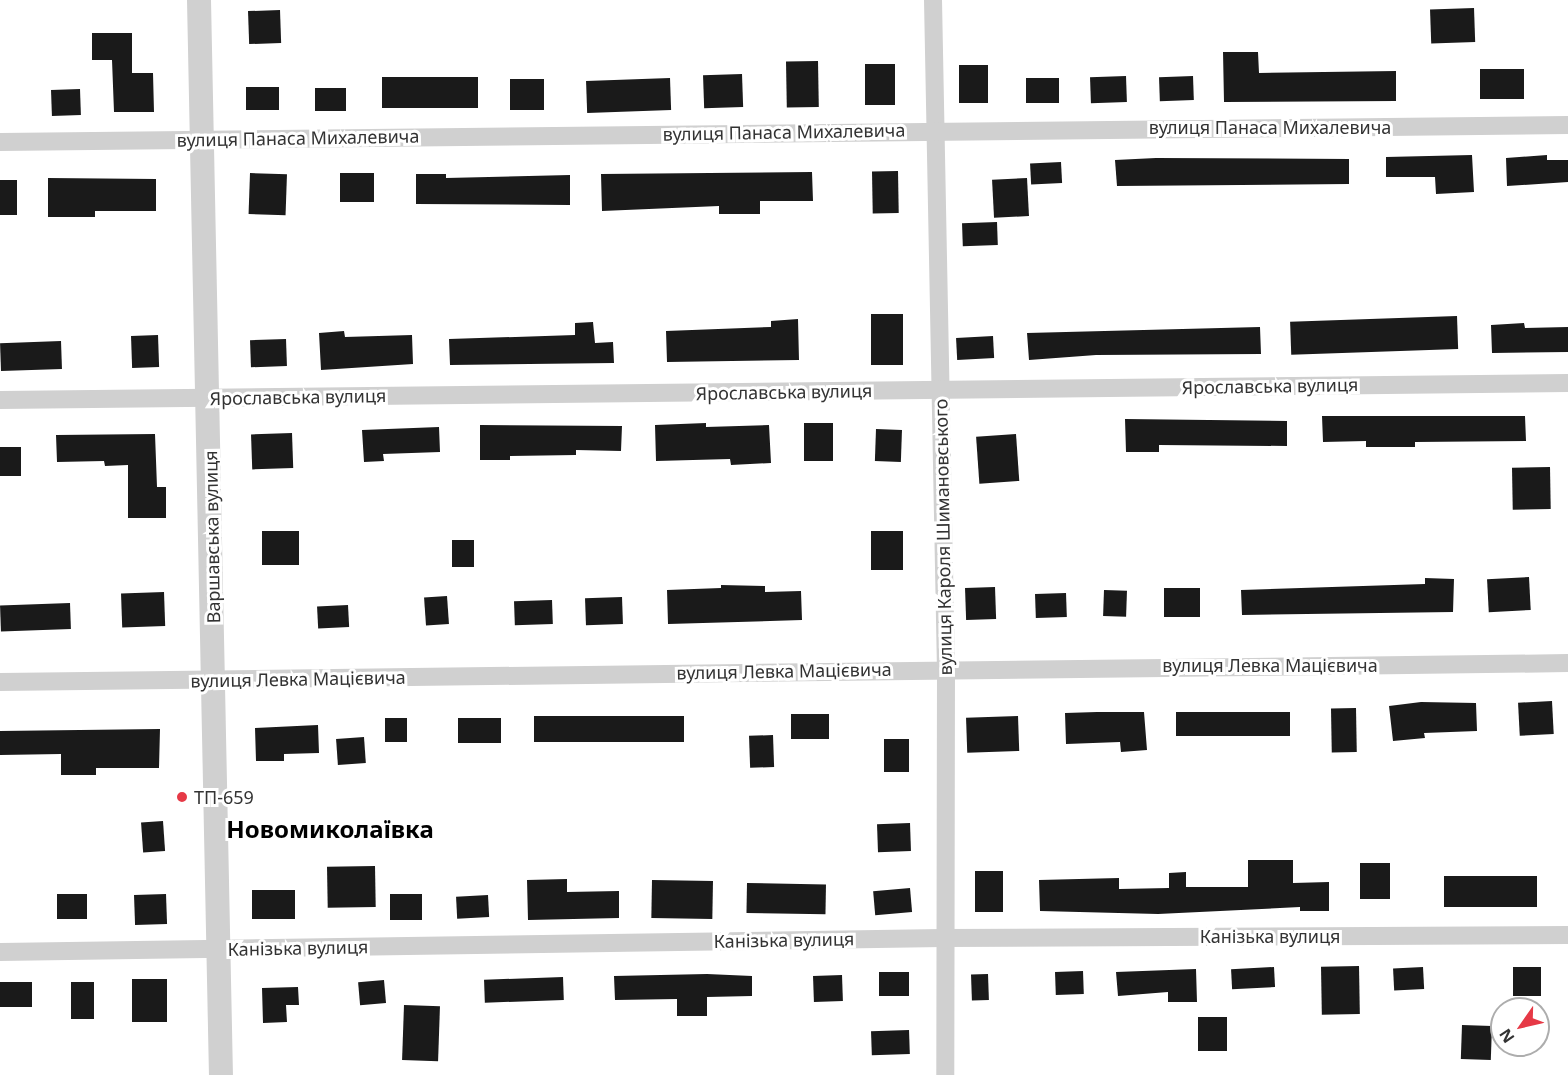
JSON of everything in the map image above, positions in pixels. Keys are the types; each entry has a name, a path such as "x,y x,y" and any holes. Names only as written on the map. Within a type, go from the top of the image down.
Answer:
{"street":[{"name":"Варшавська вулиця","path":"199,0 216,681 221,1075"},
{"name":"вулиця Кароля Шимановського","path":"933,0 946,668 943,938 945,1075"},
{"name":"вулиця Панаса Михалевича","path":"0,142 934,130 1568,125"},
{"name":"Ярославська вулиця","path":"0,400 1568,383"},
{"name":"вулиця Левка Мацієвича","path":"0,682 216,681 946,668 1568,663"},
{"name":"Канізька вулиця","path":"0,952 943,938 1568,935"}],"building":[{"path":"1474,8 1475,42 1431,44 1430,10"},
{"path":"280,10 281,43 249,44 248,11"},
{"path":"92,33 132,33 132,73 153,73 154,112 114,112 112,60 92,60"},
{"path":"1223,52 1258,52 1259,73 1396,71 1396,101 1224,102"},
{"path":"818,61 819,107 787,108 786,62"},
{"path":"865,64 895,64 895,105 865,105"},
{"path":"959,65 988,65 988,103 959,103"},
{"path":"1480,69 1524,69 1524,99 1480,99"},
{"path":"742,74 743,107 704,108 703,75"},
{"path":"1126,76 1127,102 1091,103 1090,77"},
{"path":"1193,76 1194,100 1160,101 1159,77"},
{"path":"382,77 478,77 478,108 382,108"},
{"path":"670,78 671,110 587,113 586,81"},
{"path":"1026,78 1059,78 1059,103 1026,103"},
{"path":"510,79 544,79 544,110 510,110"},
{"path":"246,87 279,87 279,110 246,110"},
{"path":"315,88 346,88 346,111 315,111"},
{"path":"80,89 81,115 52,116 51,90"},
{"path":"1472,155 1474,192 1436,194 1435,177 1386,177 1386,157"},
{"path":"1547,155 1547,160 1568,160 1568,182 1507,186 1506,158"},
{"path":"1156,158 1349,159 1349,184 1117,186 1115,160"},
{"path":"1061,162 1062,183 1031,185 1030,164"},
{"path":"872,171 898,171 899,213 873,213"},
{"path":"812,172 813,201 760,201 760,214 719,214 719,206 602,211 601,174"},
{"path":"250,173 287,174 286,215 249,214"},
{"path":"340,173 374,173 374,202 340,202"},
{"path":"416,174 446,174 446,178 570,175 570,205 416,204"},
{"path":"48,178 156,179 156,211 95,211 95,217 48,217"},
{"path":"1027,178 1029,216 994,218 992,180"},
{"path":"0,180 17,180 17,215 0,215"},
{"path":"997,222 998,245 963,246 962,223"},
{"path":"871,314 903,314 903,365 871,365"},
{"path":"1457,316 1458,349 1291,355 1290,322"},
{"path":"798,319 799,360 667,362 666,331 771,327 771,321"},
{"path":"593,322 595,343 613,342 614,363 450,365 449,339 575,335 575,323"},
{"path":"1524,323 1525,328 1568,327 1568,352 1492,353 1491,325"},
{"path":"1260,327 1261,354 1096,355 1029,360 1027,333"},
{"path":"344,331 345,337 412,335 413,364 321,370 319,333"},
{"path":"158,335 159,367 132,368 131,336"},
{"path":"993,336 994,358 957,360 956,338"},
{"path":"286,339 287,366 251,367 250,340"},
{"path":"61,341 62,369 1,371 0,343"},
{"path":"1322,416 1525,416 1526,441 1415,442 1415,447 1366,447 1366,441 1323,442"},
{"path":"1125,419 1287,421 1287,446 1159,445 1159,452 1126,452"},
{"path":"706,423 706,427 769,425 771,463 731,465 730,459 656,461 655,425"},
{"path":"804,423 833,423 833,461 804,461"},
{"path":"480,425 622,426 621,451 576,450 576,455 510,456 510,460 480,460"},
{"path":"439,427 440,452 383,454 384,461 364,462 362,430"},
{"path":"876,429 902,430 901,462 875,461"},
{"path":"292,433 293,468 252,469 251,434"},
{"path":"155,434 157,487 166,487 166,518 128,518 128,465 105,466 104,461 57,462 56,435"},
{"path":"1016,434 1019,481 979,484 976,437"},
{"path":"0,447 21,447 21,476 0,476"},
{"path":"1550,467 1551,509 1513,510 1512,468"},
{"path":"262,531 299,531 299,565 262,565"},
{"path":"871,531 903,531 903,570 871,570"},
{"path":"452,540 474,540 474,567 452,567"},
{"path":"1529,577 1531,610 1489,612 1487,579"},
{"path":"1425,578 1454,579 1453,612 1242,615 1241,590 1425,584"},
{"path":"721,585 765,586 765,592 801,591 802,620 668,624 667,590 721,588"},
{"path":"995,587 996,619 966,620 965,588"},
{"path":"1164,588 1200,588 1200,617 1164,617"},
{"path":"1104,590 1127,591 1126,617 1103,616"},
{"path":"164,592 165,626 122,627 121,594"},
{"path":"1066,593 1067,617 1036,618 1035,594"},
{"path":"447,596 449,624 426,626 424,598"},
{"path":"622,597 623,624 586,625 585,598"},
{"path":"552,600 553,624 515,625 514,601"},
{"path":"70,603 71,629 1,631 0,605"},
{"path":"348,605 349,627 318,629 317,607"},
{"path":"1552,701 1554,734 1520,736 1518,703"},
{"path":"1421,702 1476,703 1477,731 1424,733 1425,738 1393,741 1389,706"},
{"path":"1331,708 1356,708 1357,752 1332,752"},
{"path":"1144,712 1147,750 1121,752 1120,742 1066,744 1065,713"},
{"path":"1176,712 1290,712 1290,736 1176,736"},
{"path":"791,714 829,714 829,739 791,739"},
{"path":"534,716 684,716 684,742 534,742"},
{"path":"1018,716 1019,751 967,753 966,718"},
{"path":"385,718 407,718 407,742 385,742"},
{"path":"458,718 501,718 501,743 458,743"},
{"path":"318,725 319,753 284,754 284,761 256,761 255,728"},
{"path":"160,729 159,768 96,768 96,775 61,775 61,754 0,755 0,731"},
{"path":"773,735 774,767 750,768 749,736"},
{"path":"364,737 366,763 338,765 336,739"},
{"path":"884,739 909,739 909,772 884,772"},
{"path":"163,821 165,851 143,852 141,823"},
{"path":"910,823 911,851 878,852 877,824"},
{"path":"1248,860 1293,860 1293,883 1329,882 1329,911 1300,911 1300,907 1158,914 1040,911 1039,880 1119,878 1119,889 1169,888 1169,873 1186,872 1186,887 1248,887"},
{"path":"1360,863 1390,863 1390,899 1360,899"},
{"path":"375,866 376,907 328,908 327,867"},
{"path":"975,871 1003,871 1003,912 975,912"},
{"path":"1444,876 1537,876 1537,907 1444,907"},
{"path":"567,879 567,892 619,891 619,918 528,920 527,880"},
{"path":"652,880 713,881 712,919 651,918"},
{"path":"747,883 826,884 825,914 746,913"},
{"path":"910,888 912,912 875,915 873,891"},
{"path":"252,890 295,890 295,919 252,919"},
{"path":"57,894 87,894 87,919 57,919"},
{"path":"166,894 167,924 135,925 134,895"},
{"path":"390,894 422,894 422,920 390,920"},
{"path":"488,895 489,917 457,919 456,897"},
{"path":"1359,966 1360,1014 1322,1015 1321,967"},
{"path":"1274,967 1275,987 1232,989 1231,969"},
{"path":"1423,967 1424,989 1394,991 1393,969"},
{"path":"1513,967 1541,967 1541,996 1513,996"},
{"path":"1196,969 1197,1002 1168,1002 1168,992 1118,996 1116,972"},
{"path":"1083,971 1084,994 1056,995 1055,972"},
{"path":"879,972 909,972 909,996 879,996"},
{"path":"707,974 752,976 752,996 707,997 707,1016 677,1016 677,999 615,1000 614,976"},
{"path":"988,974 989,1000 972,1001 971,975"},
{"path":"842,975 843,1001 814,1002 813,976"},
{"path":"563,977 564,1000 485,1003 484,980"},
{"path":"132,979 167,979 167,1022 132,1022"},
{"path":"384,980 386,1003 360,1005 358,982"},
{"path":"0,982 32,982 32,1007 0,1007"},
{"path":"71,982 94,982 94,1019 71,1019"},
{"path":"298,987 299,1005 286,1005 287,1022 263,1023 262,988"},
{"path":"404,1005 440,1006 438,1061 402,1060"},
{"path":"1198,1017 1227,1017 1227,1051 1198,1051"},
{"path":"1462,1025 1490,1026 1491,1060 1461,1059"},
{"path":"909,1030 910,1054 872,1055 871,1031"}],"place":[{"name":"ТП-659","path":"182,797"}],"district":[{"name":"Новомиколаївка","path":"330,829"}]}
